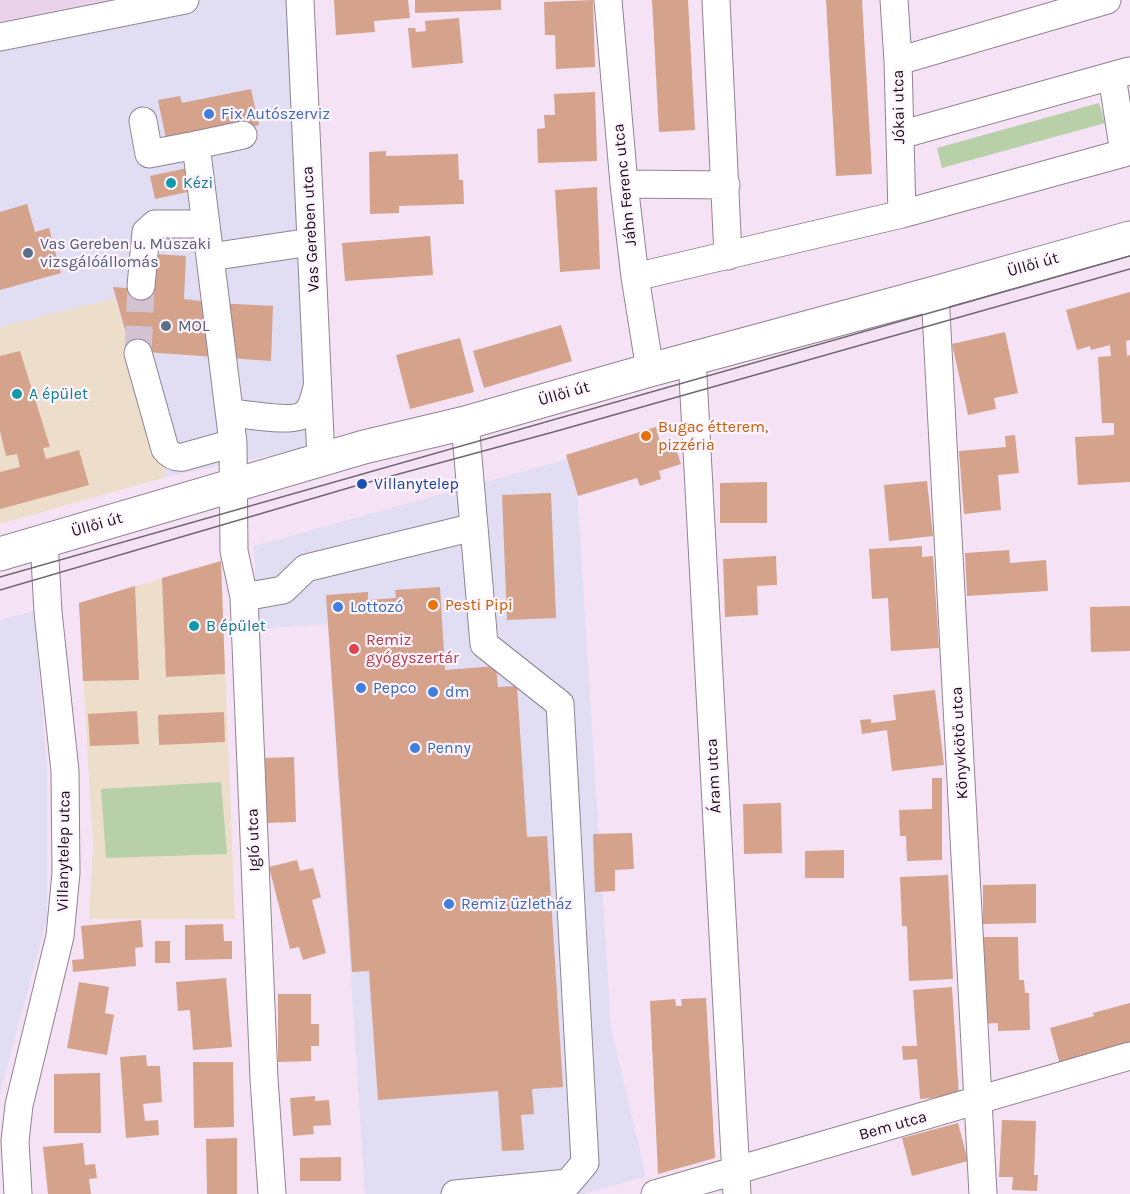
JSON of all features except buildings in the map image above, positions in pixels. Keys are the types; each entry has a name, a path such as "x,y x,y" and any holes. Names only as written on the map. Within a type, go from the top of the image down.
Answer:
{"main road":[{"name":"Üllői út","path":"0,554 321,459 465,423 650,369 1130,238"}],"street":[{"path":"0,37 185,0"},
{"name":"Vas Gereben utca","path":"300,0 321,459"},
{"name":"Jáhn Ferenc utca","path":"608,0 624,184 635,278 650,369"},
{"path":"716,0 728,256"},
{"name":"Jókai utca","path":"894,0 902,214"},
{"path":"898,62 1107,0"},
{"path":"635,278 902,214 1124,153 1121,74 900,135"},
{"path":"143,121 149,154 243,135"},
{"name":"Igló utca","path":"196,145 233,444 234,551 244,597 264,1079 272,1194"},
{"path":"624,184 726,184"},
{"path":"141,286 146,232 149,227 155,224 206,224"},
{"path":"210,256 311,242"},
{"name":"Könyvkötő utca","path":"935,293 979,1101 982,1194"},
{"path":"138,353 168,453 183,457 233,444"},
{"name":"Áram utca","path":"692,358 736,1182"},
{"path":"230,413 300,417 311,406 318,380"},
{"path":"455,1194 568,1183 585,1163 560,704 484,644 465,423"},
{"path":"244,597 283,590 306,568 474,527"},
{"name":"Villanytelep utca","path":"18,1194 15,1141 19,1105 60,936 66,873 65,771 48,612 44,540"},
{"name":"Bem utca","path":"655,1194 736,1182 979,1101 1130,1056"}],"shaded area":[{"path":"0,0 157,0 0,31"},
{"path":"157,0 286,0 310,447 166,477 115,298 0,327 0,31"},
{"path":"115,298 166,477 0,524 0,327"},
{"path":"575,457 611,1028 646,1176 584,1194 365,1194 328,624 257,629 254,546"},
{"path":"221,561 235,919 89,919 93,846 79,603"},
{"path":"34,611 47,767 47,919 0,1093 0,620"}],"green space":[{"path":"1099,103 1105,123 942,168 937,148"},
{"path":"221,782 227,854 106,858 101,789"}],"tunnel":[{"path":"138,353 141,286"}],"tram line":[{"path":"0,577 1130,256"},
{"path":"0,590 362,484 1130,269"}],"place":[{"name":"Fix Autószerviz","path":"209,114"},
{"name":"Kézi","path":"171,183"},
{"name":"Vas Gereben u. Műszaki vizsgálóállomás","path":"28,253"},
{"name":"MOL","path":"166,326"},
{"name":"A épület","path":"17,394"},
{"name":"Bugac étterem, pizzéria","path":"646,436"},
{"name":"Villanytelep","path":"362,484"},
{"name":"Pesti Pipi","path":"433,605"},
{"name":"Lottozó","path":"338,607"},
{"name":"B épület","path":"194,626"},
{"name":"Remiz gyógyszertár","path":"354,649"},
{"name":"Pepco","path":"361,688"},
{"name":"dm","path":"433,692"},
{"name":"Penny","path":"415,748"},
{"name":"Remiz üzletház","path":"449,904"}]}
